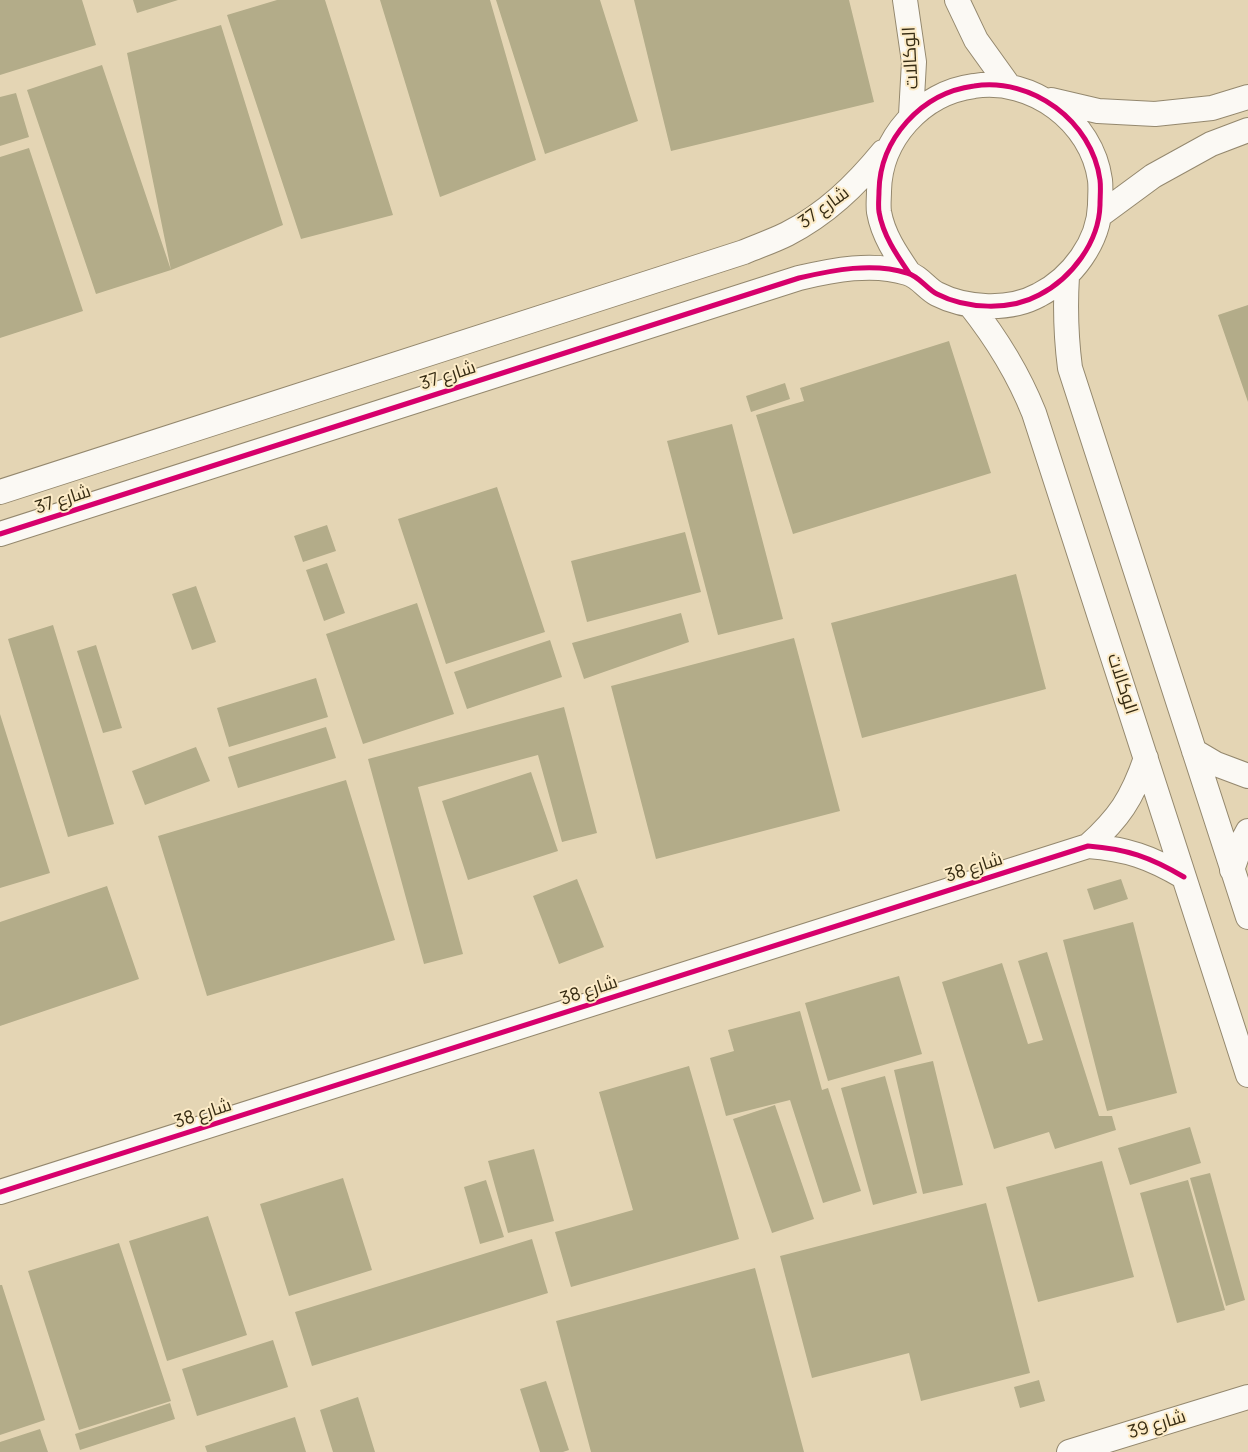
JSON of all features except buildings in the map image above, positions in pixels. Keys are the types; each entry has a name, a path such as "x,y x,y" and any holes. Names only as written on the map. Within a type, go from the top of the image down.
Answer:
{"street":[{"name":"الوكالات","path":"905,0 914,62 911,115"},
{"path":"957,0 976,40 1009,86 1042,98 1098,111 1155,114 1212,108 1248,97"},
{"name":"شارع 37","path":"0,492 744,252 787,234 826,210 861,179 911,115 940,95 974,86 1009,86"},
{"path":"890,143 879,176 878,211 889,244 909,273 937,294 970,306 1005,306 1039,296 1067,276 1088,248 1100,215 1100,180 1090,147 1070,118 1042,98"},
{"path":"1100,215 1153,176 1211,144 1248,130"},
{"name":"شارع 37","path":"0,534 799,278 854,268 909,273"},
{"path":"1067,276 1065,314 1070,368 1248,917"},
{"name":"الوكالات","path":"970,306 990,330 1007,357 1022,384 1034,414 1248,1075"},
{"path":"1194,751 1216,764 1248,776"},
{"name":"شارع 38","path":"1088,846 1108,828 1124,808 1137,784 1146,758"},
{"path":"1232,870 1241,844 1248,831"},
{"name":"شارع 38","path":"0,1192 1088,846 1113,848 1138,854 1162,864 1184,877"},
{"name":"شارع 39","path":"1069,1452 1247,1396"}],"cycle path":[{"path":"0,534 812,275 853,268 881,268 911,275 937,294 961,303 1002,306 1027,300 1051,288 1073,269 1082,258 1095,232 1100,205 1100,180 1095,159 1085,139 1072,122 1056,108 1037,96 1017,89 996,85 974,86 955,90 937,98 921,109 907,122 887,154 881,172 879,191 879,212 884,229 909,273"},
{"path":"0,1192 1088,846 1115,849 1138,855 1184,877"}]}
